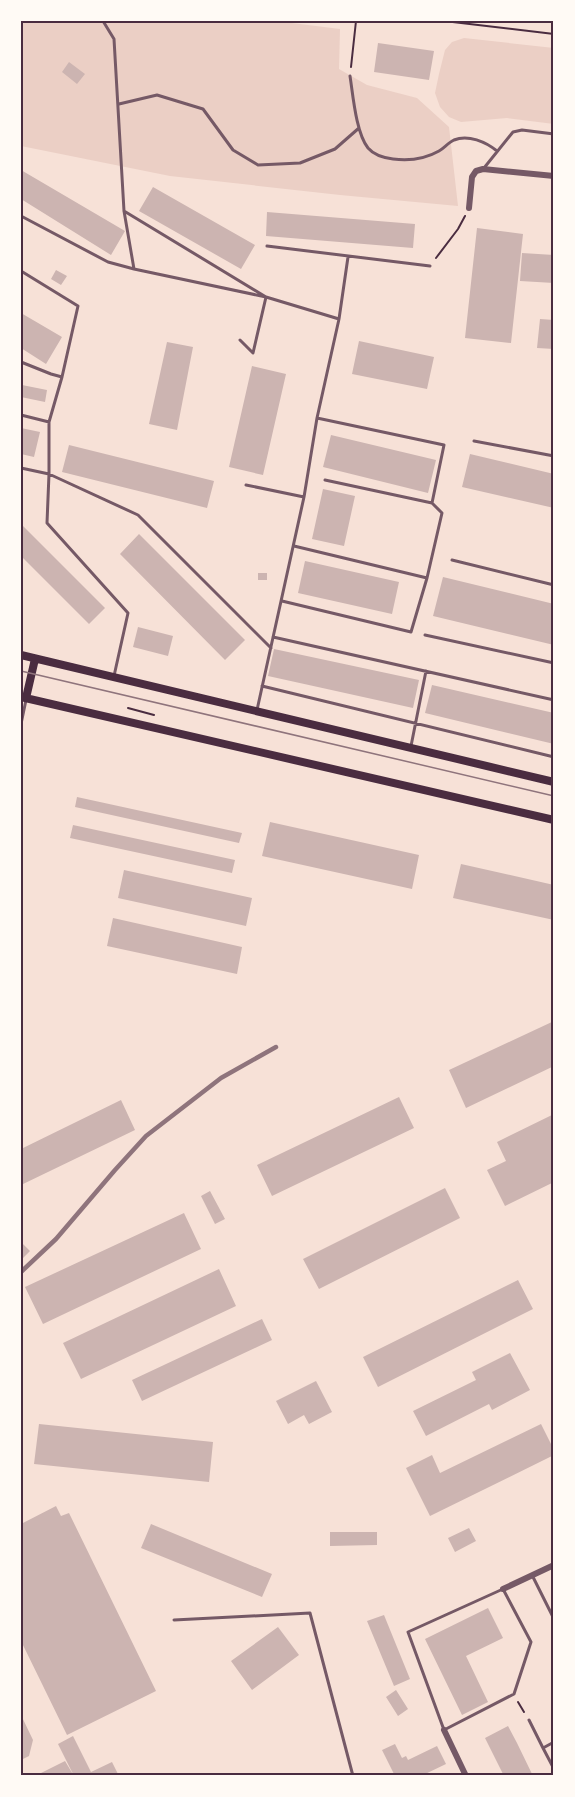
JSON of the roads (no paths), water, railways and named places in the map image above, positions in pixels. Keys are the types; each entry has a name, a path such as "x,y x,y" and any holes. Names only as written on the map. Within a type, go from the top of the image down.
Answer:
{"main road":[{"path":"21,656 554,782"},
{"path":"36,659 23,698 554,820"}],"street":[{"path":"468,208 472,177 476,171 483,169 554,176"},
{"path":"503,1589 554,1565"},
{"path":"444,1730 466,1776"}],"lane":[{"path":"103,21 114,39 124,211 134,269"},
{"path":"350,76 359,128 368,149 384,158 407,161 438,152 455,140 470,139 487,143 497,151"},
{"path":"119,104 157,95 203,109 233,150 258,165 300,163 335,149 359,128"},
{"path":"483,169 509,135 517,130 554,134"},
{"path":"124,211 266,297"},
{"path":"21,216 108,262 266,297 339,318"},
{"path":"267,246 430,266"},
{"path":"257,711 304,497 317,418 339,318 348,257"},
{"path":"21,272 78,306 63,377 49,422 50,474 47,524 128,613 114,678"},
{"path":"240,340 253,352 266,297"},
{"path":"21,362 63,377"},
{"path":"21,415 49,422"},
{"path":"317,418 444,445 432,503"},
{"path":"474,441 554,456"},
{"path":"21,468 50,474 138,515 271,648"},
{"path":"281,601 411,632 427,578 442,513 432,503 325,480"},
{"path":"246,485 304,497"},
{"path":"293,546 427,578"},
{"path":"452,560 554,585"},
{"path":"425,635 554,663"},
{"path":"273,637 554,700"},
{"path":"411,748 426,671"},
{"path":"262,686 554,757"},
{"path":"21,724 23,698"},
{"path":"532,1575 554,1619"},
{"path":"503,1589 531,1642 514,1694 444,1730 408,1632 503,1589"},
{"path":"174,1620 310,1612 353,1776"},
{"path":"529,1720 554,1769"},
{"path":"543,1748 554,1742"}],"tram line":[{"path":"21,671 554,796"}],"railway":[{"path":"21,1272 56,1239 146,1136 221,1078 276,1047"}]}
